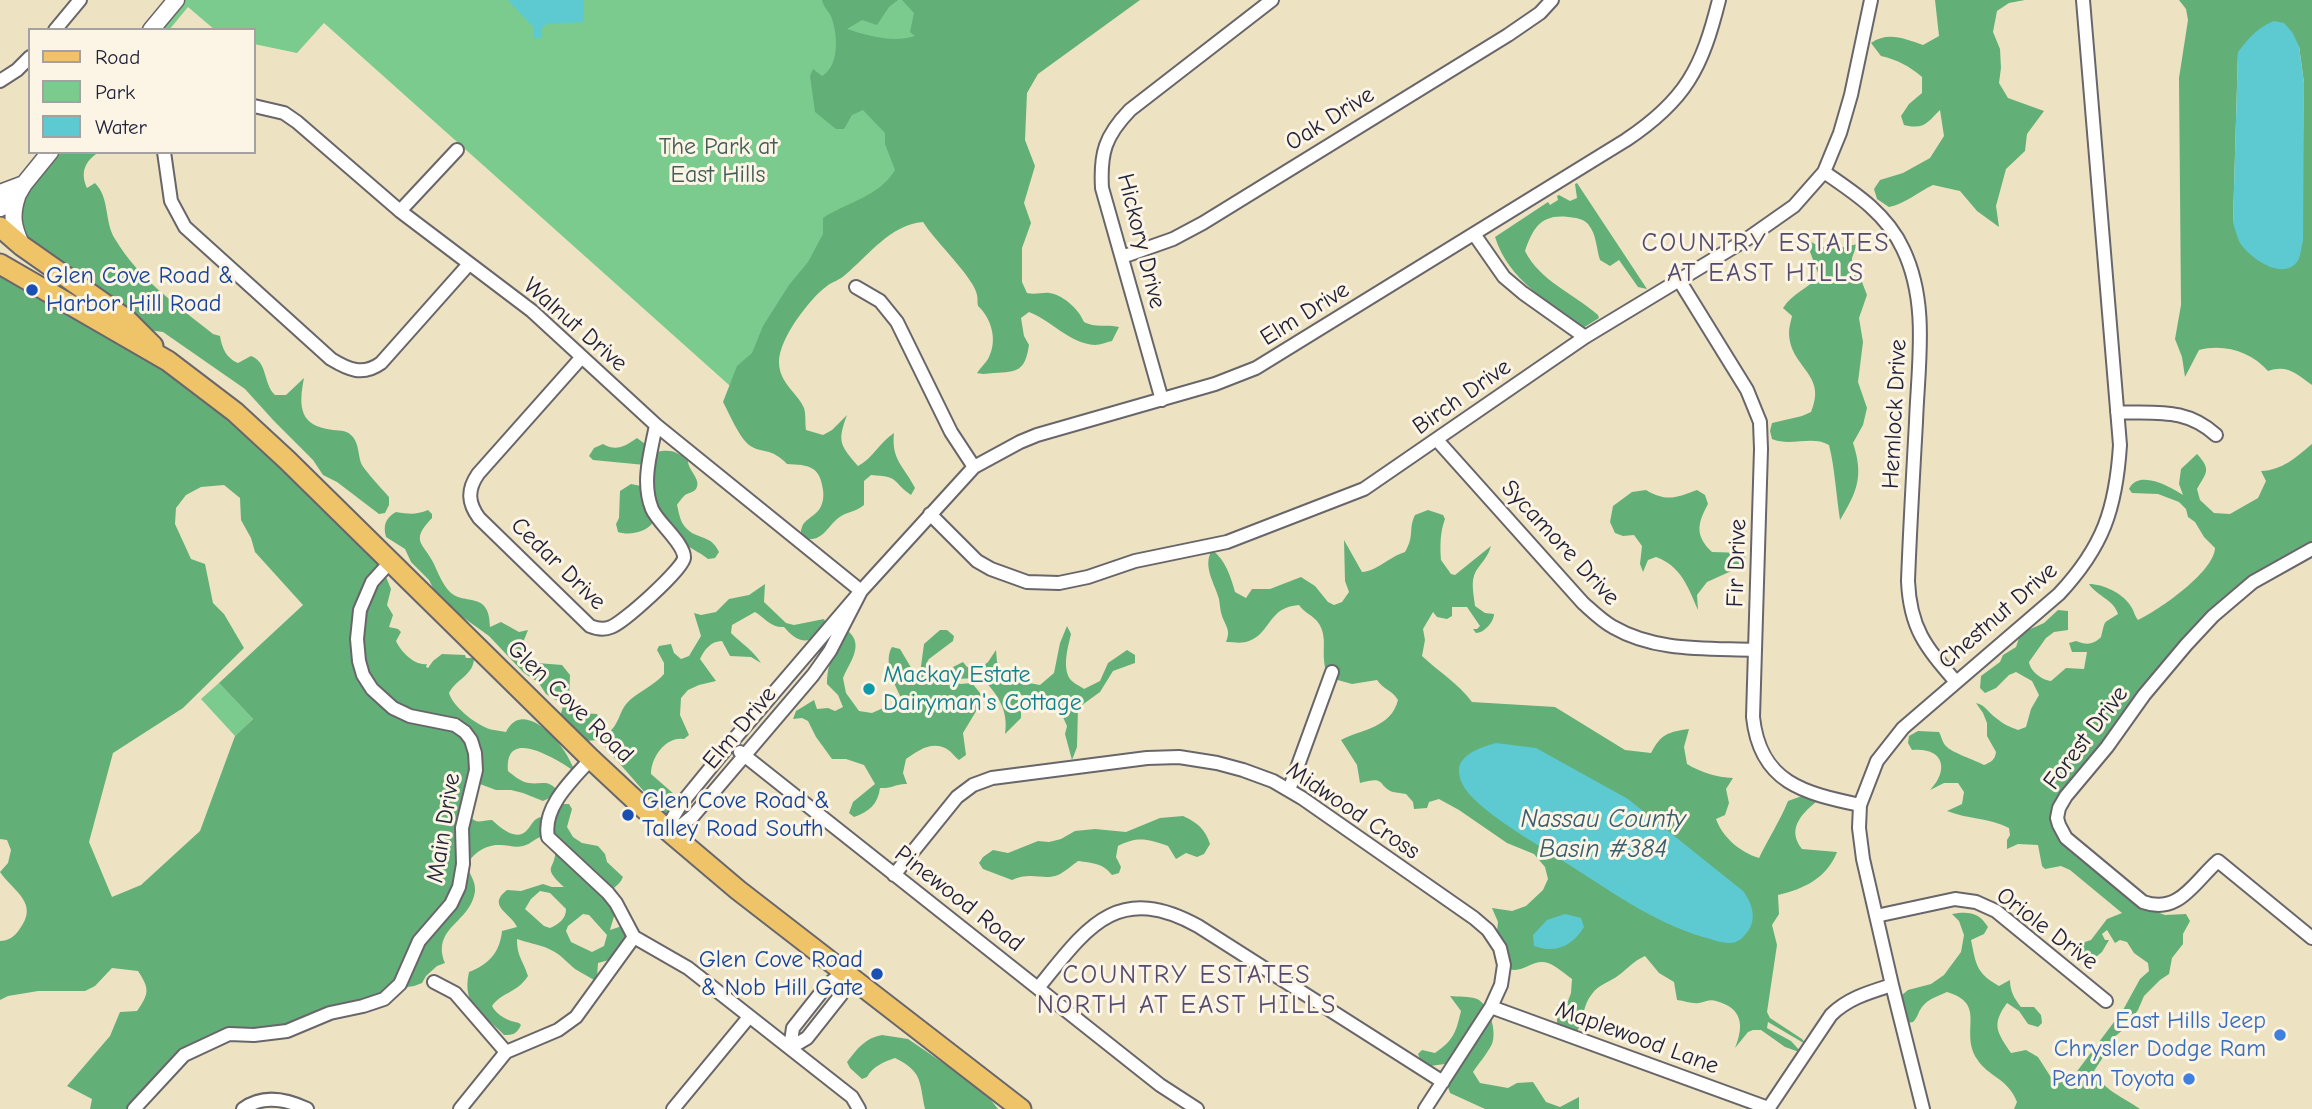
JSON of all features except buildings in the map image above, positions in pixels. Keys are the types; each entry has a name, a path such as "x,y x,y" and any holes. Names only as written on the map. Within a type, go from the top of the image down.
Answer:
{"main road":[{"name":"Glen Cove Road","path":"0,227 22,246 126,319 168,361 249,424 666,829 738,890 1021,1109"},
{"name":"Glen Cove Road","path":"0,264 168,361"}],"street":[{"path":"57,28 80,0"},
{"path":"153,28 176,0"},
{"name":"Hickory Drive","path":"1162,400 1102,188 1103,149 1109,136 1129,110 1272,0"},
{"name":"Oak Drive","path":"1122,257 1173,239 1203,223 1508,34 1540,13 1552,0"},
{"name":"Elm Drive","path":"666,829 681,804 730,744 861,591 974,467 1037,435 1215,384 1256,368 1626,140 1664,112 1696,71 1709,40 1719,0"},
{"name":"Birch Drive","path":"930,514 977,561 991,569 1027,582 1059,583 1088,577 1135,561 1211,547 1364,489 1585,337 1777,219 1810,190 1824,172 1840,134 1871,0"},
{"name":"Chestnut Drive","path":"1923,1109 1860,845 1860,805 1875,765 1892,738 2076,576 2091,554 2108,520 2118,481 2120,445 2083,0"},
{"path":"0,81 28,59"},
{"name":"Walnut Drive","path":"256,106 284,113 297,122 400,211 532,311 656,425 861,591"},
{"path":"400,211 457,150"},
{"path":"0,208 10,204 48,154"},
{"path":"164,154 171,201 185,227 331,359 345,368 365,371 382,363 469,264"},
{"name":"Hemlock Drive","path":"1824,172 1860,196 1886,221 1902,247 1915,280 1920,327 1909,603 1912,618 1926,646 1956,682"},
{"path":"0,193 20,191"},
{"path":"20,191 13,225 22,246"},
{"path":"1474,234 1504,277 1585,337"},
{"name":"Fir Drive","path":"1679,280 1747,390 1759,422 1761,449 1754,727 1759,746 1772,768 1782,778 1808,793 1860,805"},
{"path":"856,287 880,301 897,322 951,432 974,467"},
{"name":"Cedar Drive","path":"582,358 478,474 470,488 469,498 479,518 596,629 608,628 623,620 676,572 683,561 680,546 655,516 649,498 647,471 656,425"},
{"path":"2117,412 2188,416 2216,435"},
{"name":"Sycamore Drive","path":"1437,440 1583,603 1611,626 1639,639 1670,647 1755,650"},
{"name":"Forest Drive","path":"2312,549 2253,582 2213,616 2144,695 2107,747 2066,796 2057,818 2066,838 2143,902 2156,906 2175,902 2218,861 2312,938"},
{"name":"Main Drive","path":"134,1109 184,1055 229,1034 287,1031 330,1013 384,999 400,984 419,941 451,904 459,887 463,864 462,828 476,770 471,740 455,725 410,716 393,708 372,689 363,675 359,661 357,639 360,610 372,582 391,561"},
{"name":"Elm Drive","path":"666,829 682,825 693,816 813,675 830,651 861,591"},
{"path":"1289,790 1332,672"},
{"name":"Pinewood Road","path":"730,744 1160,1085 1197,1109"},
{"name":"Midwood Cross","path":"894,875 957,797 973,785 992,778 1126,760 1179,757 1243,770 1289,790 1488,930 1500,948 1504,965 1500,991 1425,1109"},
{"path":"592,759 559,796 549,820 547,834 608,893 634,937 688,968 852,1097 859,1109"},
{"name":"Oriole Drive","path":"1876,916 1955,900 1986,905 2007,918 2106,1001"},
{"path":"1038,988 1081,936 1097,922 1123,911 1148,909 1166,912 1198,926 1443,1082"},
{"path":"460,1109 506,1052 558,1030 576,1017 634,937"},
{"path":"790,1048 793,1028 827,985 845,971"},
{"path":"434,982 451,989 506,1052"},
{"path":"1768,1108 1831,1015 1845,1003 1892,985"},
{"name":"Maplewood Lane","path":"1490,1007 1768,1108"},
{"path":"673,1109 749,1017"},
{"path":"243,1109 257,1101 276,1099 307,1109"}],"green space":[{"name":"The Park at East Hills","path":"172,0 1131,0 1027,80 840,264 738,393 324,23 297,53 256,44 256,28 213,28 188,7 171,28 145,28"},
{"path":"822,0 898,0 889,7 877,25 862,20 847,29 898,39 915,36 910,32 914,13 902,0 1140,0 1038,74 1027,93 1025,140 1035,166 1024,203 1031,223 1022,248 1022,282 1027,293 1050,293 1066,300 1084,322 1119,327 1112,341 1097,345 1077,341 1029,312 1021,318 1024,336 1029,345 1022,365 1015,371 977,373 988,359 993,338 987,317 978,306 975,288 923,222 911,224 890,235 843,277 827,286 812,300 789,331 779,362 785,382 804,408 806,430 823,435 847,415 842,431 842,443 858,466 894,433 896,456 915,488 911,495 891,478 871,475 864,481 864,505 840,517 819,537 810,539 804,538 801,530 822,504 821,482 816,471 801,465 787,464 776,455 749,445 738,431 723,402 737,366 752,353 763,326 789,285 808,262 823,234 823,218 872,193 895,170 885,144 885,133 863,110 852,115 844,129 836,129 815,112 810,76 813,69 822,76 828,71 836,50 834,26"},
{"path":"1935,0 2025,0 2009,3 1997,11 1993,32 2000,49 1999,83 2008,98 2044,111 2027,134 2025,151 2006,169 1996,206 1999,227 1977,211 1960,191 1933,185 1906,201 1889,207 1877,199 1874,189 1880,180 1903,173 1930,158 1944,136 1940,110 1921,126 1904,125 1901,116 1909,104 1922,93 1922,77 1903,64 1881,56 1871,43 1890,37 1923,45 1939,36"},
{"path":"2179,0 2312,0 2312,385 2292,371 2268,371 2246,354 2218,348 2199,350 2185,377 2182,357 2175,339 2181,305 2179,78 2188,20 2186,9","holes":["2299,46 2304,83 2303,141 2233,222 2238,52"]},
{"path":"55,154 96,154 85,167 87,188 95,183 100,189 115,239 135,267 160,291 213,334 220,336 223,348 230,358 238,363 251,356 256,359 275,395 286,395 304,378 301,398 304,414 308,420 322,428 346,432 353,437 363,466 389,497 385,513 379,514 337,482 323,475 313,460 245,389 163,332 140,329 26,245 20,226 23,221 19,216 22,194"},
{"path":"1577,183 1647,289 1638,287 1619,260 1610,266 1600,260 1593,233 1586,222 1568,217 1545,220 1535,229 1525,251 1548,279 1598,315 1599,318 1583,328 1543,299 1520,278 1501,252 1495,237 1548,202 1550,205 1558,200 1559,195 1570,201 1577,198"},
{"path":"1805,238 1819,246 1830,248 1857,244 1852,265 1867,295 1859,318 1863,342 1858,382 1867,408 1863,425 1853,443 1858,465 1857,483 1840,520 1829,445 1816,441 1779,441 1772,439 1770,431 1772,423 1811,412 1815,399 1812,379 1791,344 1789,330 1792,316 1783,308 1791,298 1819,276"},
{"path":"0,264 168,361 391,561 380,576 386,577 391,589 387,605 393,615 389,627 401,632 396,641 401,650 413,661 427,664 428,668 442,654 474,658 471,669 449,693 451,699 474,721 494,730 506,732 512,723 520,720 537,724 560,745 576,772 534,750 515,750 509,757 508,771 526,782 550,784 556,789 554,796 543,801 523,793 496,790 480,784 474,789 470,816 477,821 492,820 509,833 519,835 540,817 549,822 561,804 569,804 572,809 567,827 573,837 582,843 598,846 605,854 607,862 623,877 603,899 610,900 615,913 610,930 622,926 626,929 627,942 616,958 598,963 597,978 594,980 553,951 517,939 519,954 528,976 492,1006 500,1015 521,1025 514,1033 504,1035 471,1002 467,984 469,972 493,956 502,931 517,927 499,905 501,896 507,890 521,891 543,884 564,887 551,871 555,846 543,836 523,846 490,846 476,854 467,865 475,887 472,902 443,941 445,963 437,966 422,983 395,989 287,1031 246,1033 184,1055 131,1109 90,1109 92,1099 67,1086 110,1036 120,1012 137,1011 146,996 145,982 138,971 112,968 95,986 85,991 38,991 0,1000 0,941 15,935 25,921 27,912 23,898 0,872 8,863 11,850 7,840 0,839","holes":["224,485 240,498 241,520 255,552 303,605 219,683 253,719 235,736 200,831 141,885 112,897 89,842 113,753 183,708 244,648 224,614 213,603 205,564 191,559 175,524 176,508 186,495 201,487","540,891 550,893 566,909 566,913 559,923 550,928 544,926 525,909","583,914 589,915 607,935 604,946 592,952 571,942 566,931 568,926"]},
{"path":"637,438 656,452 673,452 688,461 697,486 677,504 679,514 690,532 716,546 719,552 715,558 708,559 691,548 655,519 639,532 618,532 616,524 619,518 620,491 631,484 646,490 655,477 654,471 645,465 593,460 589,456 594,448 603,444 617,448"},
{"path":"2312,444 2312,549 2213,616 2066,796 2059,825 2154,911 2165,915 2186,914 2190,921 2183,934 2183,944 2172,958 2169,974 2144,996 2138,1010 2124,1029 2113,1038 2094,1071 2108,1088 2140,1109 2014,1109 2017,1102 2013,1094 1982,1065 1972,1049 1970,1011 1959,997 1947,992 1933,998 1921,1009 1913,1022 1907,1023 1900,1002 1902,995 1908,990 1931,984 1944,975 1961,952 1964,935 1959,921 1952,914 1973,914 1981,918 1988,927 1984,934 1971,940 1978,967 1999,986 2010,980 2014,997 2021,1007 2034,1007 2041,1015 2042,1023 2038,1027 2028,1024 2019,1011 2007,1003 1999,1017 1999,1034 2011,1053 2026,1050 2038,1057 2052,1079 2064,1079 2075,1074 2123,1010 2140,979 2149,971 2148,963 2134,953 2127,942 2120,940 2115,943 2107,930 2102,934 2105,940 2109,940 2102,952 2092,960 2078,959 2074,949 2076,945 2091,940 2107,919 2122,913 2070,870 2061,866 2045,869 2038,845 2018,844 2007,849 2009,828 1947,811 1962,804 1964,792 1958,783 1944,783 1930,790 1940,774 1940,761 1931,752 1912,750 1908,743 1909,736 1918,731 1939,732 1944,744 1950,749 1984,765 1989,763 1996,752 1987,736 1987,723 1983,713 1976,703 2001,722 2018,730 2026,727 2031,709 2039,695 2032,681 2016,672 1985,693 1980,688 1981,676 2000,662 2003,655 2016,647 2019,638 2026,631 2044,623 2058,610 2068,611 2068,630 2054,632 2046,638 2029,662 2037,674 2051,681 2066,668 2084,669 2087,652 2072,652 2069,643 2095,642 2101,637 2105,622 2118,614 2113,605 2089,584 2106,587 2117,593 2127,601 2138,620 2171,599 2206,568 2215,548 2188,517 2186,509 2179,502 2158,494 2132,493 2129,489 2133,483 2139,480 2154,481 2183,495 2179,484 2181,469 2197,454 2206,468 2197,489 2200,500 2214,513 2230,514 2258,498 2266,481 2261,471 2282,466"},
{"path":"1646,490 1665,497 1677,497 1697,490 1705,495 1708,504 1700,524 1700,535 1706,546 1712,552 1744,553 1746,561 1738,568 1707,582 1697,595 1698,610 1687,585 1672,566 1656,557 1648,560 1643,572 1640,564 1642,546 1634,535 1623,536 1615,533 1610,522 1613,506 1632,492"},
{"path":"428,510 432,518 421,532 420,538 447,589 456,596 481,603 489,615 490,627 501,622 519,632 528,630 524,640 528,652 537,663 562,665 570,675 569,700 573,708 582,713 597,714 608,733 627,703 664,674 664,663 657,650 659,646 671,644 674,653 681,659 689,656 701,636 694,613 701,615 716,612 729,599 749,595 765,584 764,602 786,623 794,625 824,619 826,623 816,636 800,640 784,627 772,624 755,612 732,625 731,633 761,663 751,657 730,656 722,641 711,644 706,649 700,659 716,681 688,690 681,698 680,715 689,735 666,744 652,767 651,774 675,795 678,802 672,813 667,814 661,811 599,740 584,741 560,717 563,706 561,703 546,694 538,682 524,673 489,636 439,600 429,580 411,562 405,549 386,537 386,523 392,514"},
{"path":"1428,510 1443,515 1445,519 1441,560 1451,574 1455,575 1491,546 1474,575 1473,584 1475,606 1485,613 1494,614 1488,626 1476,633 1473,629 1480,626 1467,607 1452,607 1452,616 1447,619 1437,617 1433,612 1423,629 1425,640 1422,656 1472,702 1555,707 1625,750 1651,753 1666,735 1689,729 1684,747 1687,764 1709,774 1733,778 1726,789 1729,803 1725,815 1716,819 1719,826 1733,843 1759,858 1788,801 1802,796 1816,802 1797,823 1798,842 1802,849 1837,852 1827,869 1814,881 1778,895 1779,914 1772,925 1777,945 1767,1012 1770,1018 1807,1045 1768,1022 1767,1028 1791,1041 1802,1053 1785,1047 1761,1030 1748,1032 1735,1048 1740,1025 1732,1008 1714,1000 1696,1003 1677,1000 1674,982 1659,973 1645,956 1595,991 1588,1000 1577,1031 1568,1042 1557,1023 1557,1005 1568,1001 1572,979 1554,966 1543,962 1509,969 1496,940 1498,922 1492,908 1512,911 1526,906 1543,890 1548,879 1545,867 1534,854 1507,843 1439,799 1429,802 1427,808 1414,809 1413,802 1406,794 1388,790 1381,782 1374,780 1360,783 1357,765 1341,740 1382,722 1389,717 1398,700 1377,680 1352,684 1327,677 1322,629 1299,605 1281,610 1262,632 1249,641 1226,642 1227,629 1209,569 1212,550 1224,563 1235,592 1246,598 1252,589 1270,589 1301,577 1315,586 1328,602 1334,605 1342,602 1349,592 1345,581 1344,540 1362,572 1367,571 1405,552 1415,515"},
{"path":"1067,626 1071,634 1066,669 1071,680 1084,689 1100,681 1108,663 1127,650 1135,655 1135,663 1113,671 1100,692 1078,708 1077,747 1072,760 1065,734 1067,726 1062,715 1062,706 1044,705 1015,692 1021,718 1005,734 1004,711 987,684 981,678 953,679 960,684 972,683 984,698 963,733 966,755 959,760 949,750 940,746 919,750 906,759 903,773 907,784 880,788 872,807 854,817 849,813 853,802 875,784 864,765 846,759 832,759 808,721 802,718 793,719 796,711 814,700 817,709 828,708 835,711 843,707 838,695 827,684 827,677 835,648 848,631 853,636 855,648 843,678 846,693 859,711 872,713 890,705 905,705 890,668 889,653 892,647 900,649 919,681 924,644 940,630 947,630 954,636 953,641 929,659 926,664 928,670 939,674 963,662 967,667 979,669 996,650 997,662 1007,679 1040,685 1054,673 1060,643"},
{"path":"219,683 253,719 235,736 201,699"},
{"path":"1183,816 1197,824 1206,834 1210,844 1204,854 1197,857 1186,853 1176,859 1168,846 1137,840 1118,846 1116,857 1121,867 1119,873 1112,875 1101,866 1078,861 1058,875 1026,876 1012,880 983,869 979,863 993,850 1008,853 1038,841 1061,839 1075,831 1095,829 1126,832 1160,818"},
{"path":"1450,996 1477,999 1486,1007 1491,1019 1494,1033 1492,1044 1473,1072 1480,1083 1508,1088 1517,1083 1533,1082 1546,1102 1560,1107 1579,1097 1579,1109 1485,1109 1450,1093 1448,1087 1452,1078 1453,1057 1445,1064 1430,1066 1420,1059 1418,1054 1422,1050 1435,1053 1453,1035 1461,1011"},
{"path":"882,1035 908,1039 983,1090 998,1109 925,1109 918,1078 911,1068 895,1058 879,1065 862,1079 847,1062 866,1041"}],"water":[{"path":"508,0 584,0 583,22 547,24 542,28 542,38 533,38 534,28"},
{"path":"2274,21 2284,23 2299,46 2304,83 2303,241 2297,262 2283,269 2267,265 2251,255 2240,243 2233,222 2238,52 2263,26"},
{"name":"Nassau County Basin #384","path":"1496,743 1536,748 1628,799 1743,891 1753,914 1748,932 1737,942 1726,943 1666,923 1493,815 1467,791 1459,769 1468,755"},
{"path":"1565,914 1581,918 1584,927 1574,939 1556,949 1534,946 1533,935 1547,920"}],"place":[{"name":"Glen Cove Road & Harbor Hill Road","path":"32,290"},
{"name":"Mackay Estate Dairyman's Cottage","path":"869,689"},
{"name":"Glen Cove Road & Talley Road South","path":"628,815"},
{"name":"Glen Cove Road & Nob Hill Gate","path":"877,974"},
{"name":"East Hills Jeep Chrysler Dodge Ram","path":"2280,1035"},
{"name":"Penn Toyota","path":"2189,1079"}],"district":[{"name":"COUNTRY ESTATES AT EAST HILLS","path":"1766,259"},
{"name":"COUNTRY ESTATES NORTH AT EAST HILLS","path":"1187,990"}]}
